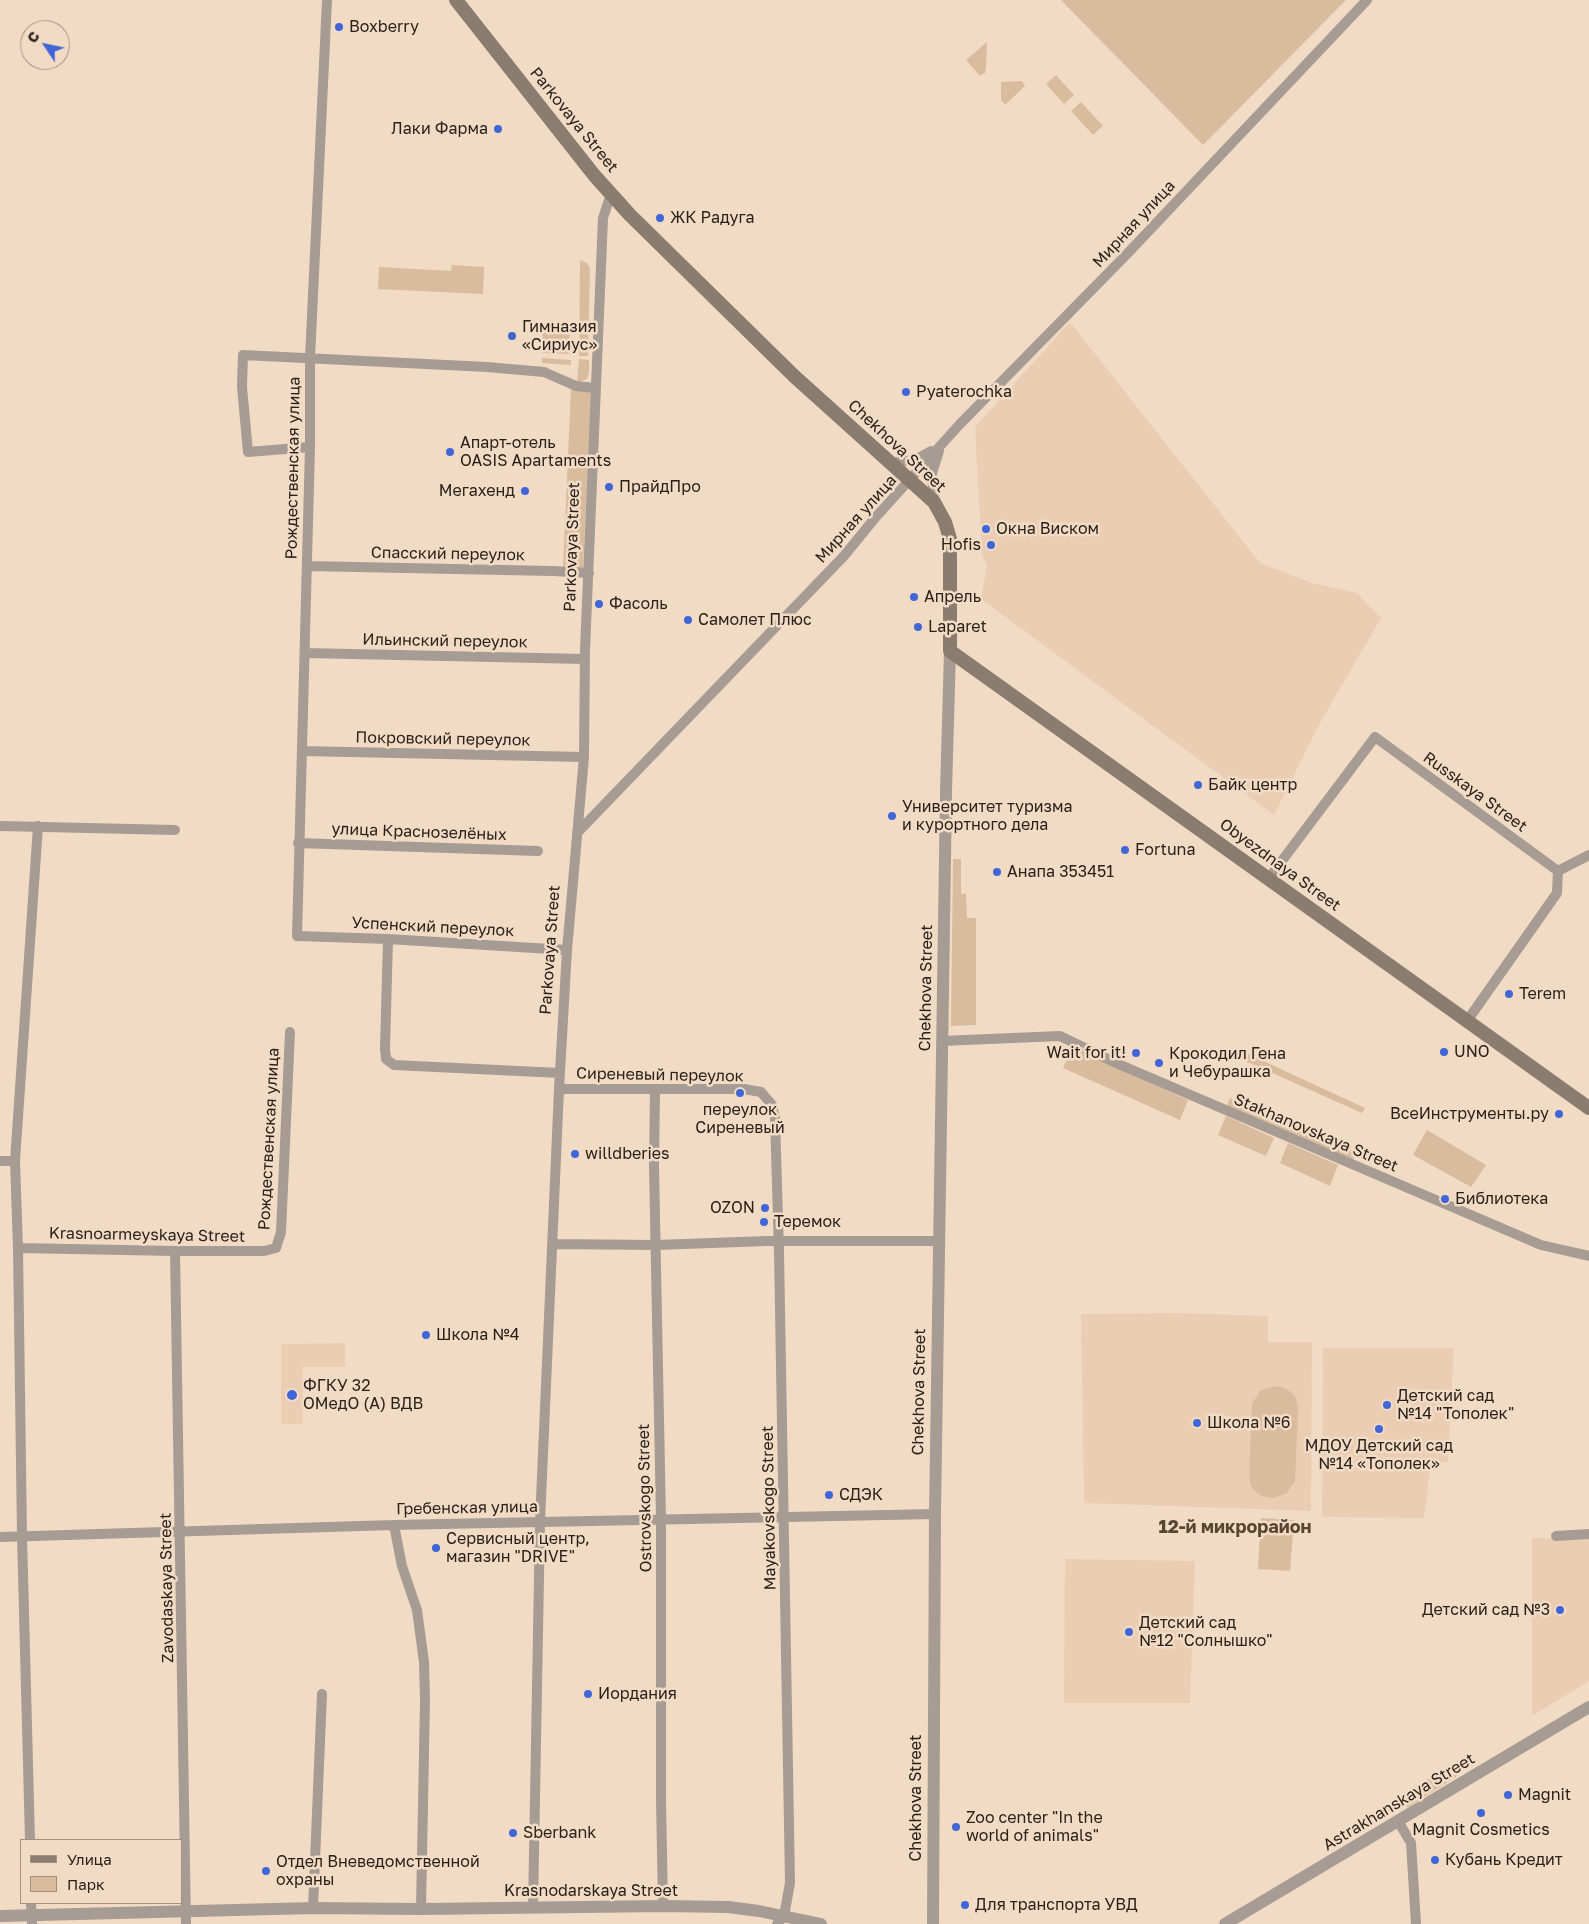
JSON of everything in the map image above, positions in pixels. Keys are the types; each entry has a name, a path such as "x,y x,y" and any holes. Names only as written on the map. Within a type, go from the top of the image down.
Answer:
{"main road":[{"name":"Parkovaya Street","path":"456,0 611,194"},
{"name":"Chekhova Street","path":"611,194 794,376 934,502 945,522 950,539 950,651"},
{"name":"Obyezdnaya Street","path":"950,651 1589,1108"}],"street":[{"name":"Рождественская улица","path":"297,936 310,447 310,358 327,0"},
{"name":"Мирная улица","path":"577,833 843,557 875,518 940,446 1122,259 1367,0"},
{"name":"Parkovaya Street","path":"533,1908 540,1522 559,1089 567,950 584,757 585,659 603,218 611,194"},
{"path":"310,447 248,452 242,387 243,355 487,367 544,372 576,386 595,388"},
{"path":"891,462 915,460 940,446"},
{"path":"934,502 932,473 940,446"},
{"name":"Спасский переулок","path":"307,566 589,573"},
{"name":"Chekhova Street","path":"933,1924 934,1514 950,651"},
{"name":"Ильинский переулок","path":"305,653 585,659"},
{"name":"Russkaya Street","path":"1269,878 1374,737 1558,871"},
{"name":"Покровский переулок","path":"302,751 584,757"},
{"path":"0,826 175,830"},
{"path":"30,1839 15,1161 38,826"},
{"name":"улица Краснозелёных","path":"298,843 538,851"},
{"path":"1467,1021 1557,893 1558,871 1589,855"},
{"name":"Успенский переулок","path":"297,936 388,938 567,950"},
{"name":"Сиреневый переулок","path":"388,938 386,1059 394,1065 560,1073"},
{"name":"Рождественская улица","path":"276,1248 281,1232 290,1032"},
{"name":"Stakhanovskaya Street","path":"942,1041 1060,1036 1116,1064 1541,1245 1589,1256"},
{"name":"Сиреневый переулок","path":"559,1089 744,1089 761,1092"},
{"name":"Ostrovskogo Street","path":"655,1089 654,1166 661,1519 660,1800 663,1906"},
{"name":"Mayakovskogo Street","path":"761,1092 772,1105 775,1118 778,1242 790,1883 781,1920"},
{"path":"0,1161 15,1161"},
{"path":"552,1244 656,1245 940,1241"},
{"name":"Krasnoarmeyskaya Street","path":"18,1248 264,1251 276,1248"},
{"name":"Zavodaskaya Street","path":"175,1251 186,1924"},
{"name":"Гребенская улица","path":"0,1537 394,1525 934,1514"},
{"path":"394,1525 402,1566 416,1610 424,1662 421,1909"},
{"path":"1556,1536 1589,1534"},
{"path":"313,1908 322,1694"},
{"name":"Astrakhanskaya Street","path":"1225,1924 1589,1707"},
{"path":"1398,1821 1411,1843 1416,1924"},
{"path":"31,1904 31,1920"},
{"name":"Krasnodarskaya Street","path":"0,1916 31,1920 186,1911 313,1908 421,1909 663,1906 728,1907 781,1920 821,1924"}],"shaded area":[{"path":"1070,322 1260,563 1312,583 1357,593 1381,618 1320,723 1274,815 981,599 987,565 982,555 975,427"},
{"name":"Школа №6","path":"1177,1313 1268,1316 1268,1342 1312,1342 1311,1511 1084,1503 1081,1314"},
{"name":"ФГКУ 32 ОМедО (А) ВДВ","path":"345,1343 345,1367 303,1367 303,1424 281,1424 281,1344"},
{"name":"Детский сад №14 \"Тополек\"","path":"1323,1348 1454,1348 1448,1462 1431,1463 1424,1518 1322,1517"},
{"name":"Детский сад №3","path":"1532,1538 1589,1539 1589,1681 1532,1716"},
{"name":"Детский сад №12 \"Солнышко\"","path":"1065,1559 1195,1561 1190,1703 1064,1703"}],"green space":[{"path":"1061,0 1346,0 1203,145"},
{"path":"987,42 985,73 979,75 966,60"},
{"path":"1056,75 1074,95 1064,104 1046,84"},
{"path":"1022,81 1025,86 1005,105 1001,100 1001,82"},
{"path":"1081,102 1103,126 1093,135 1071,111"},
{"path":"580,260 587,263 590,268 588,356 579,356"},
{"path":"452,265 484,267 483,294 378,289 379,267 451,271"},
{"path":"543,324 570,325 569,354 542,353"},
{"path":"542,358 571,360 571,365 542,363"},
{"path":"579,359 589,360 589,372 587,379 577,383"},
{"path":"571,389 591,391 583,570 563,569"},
{"path":"953,859 961,859 961,894 966,894 967,918 976,918 976,1025 951,1026"},
{"path":"1072,1047 1188,1100 1180,1120 1063,1068"},
{"path":"1246,1053 1365,1108 1362,1113 1243,1060"},
{"path":"1230,1098 1356,1152 1352,1162 1226,1108"},
{"path":"1226,1116 1274,1138 1266,1156 1218,1135"},
{"path":"1427,1130 1486,1165 1471,1187 1413,1155"},
{"path":"1288,1143 1338,1165 1330,1186 1280,1163"},
{"path":"1275,1386 1291,1392 1296,1398 1298,1410 1295,1481 1286,1494 1272,1498 1262,1496 1256,1492 1251,1486 1249,1475 1252,1404 1260,1391"},
{"path":"1261,1518 1294,1520 1290,1571 1258,1569"},
{"path":"1467,1754 1464,1767 1455,1778 1448,1767"},
{"path":"1445,1769 1451,1780 1408,1807 1401,1807 1393,1800"}],"place":[{"name":"Boxberry","path":"339,27"},
{"name":"Лаки Фарма","path":"498,129"},
{"name":"ЖК Радуга","path":"660,218"},
{"name":"Гимназия «Сириус»","path":"512,336"},
{"name":"Pyaterochka","path":"906,392"},
{"name":"Апарт-отель OASIS Apartaments","path":"450,452"},
{"name":"ПрайдПро","path":"609,487"},
{"name":"Мегахенд","path":"525,491"},
{"name":"Окна Виском","path":"986,529"},
{"name":"Hofis","path":"991,545"},
{"name":"Апрель","path":"914,597"},
{"name":"Фасоль","path":"599,604"},
{"name":"Самолет Плюс","path":"688,620"},
{"name":"Laparet","path":"918,627"},
{"name":"Байк центр","path":"1198,785"},
{"name":"Университет туризма и курортного дела","path":"892,816"},
{"name":"Fortuna","path":"1125,850"},
{"name":"Анапа 353451","path":"997,872"},
{"name":"Terem","path":"1509,994"},
{"name":"UNO","path":"1444,1052"},
{"name":"Wait for it!","path":"1136,1053"},
{"name":"Крокодил Гена и Чебурашка","path":"1159,1063"},
{"name":"переулок Сиреневый","path":"740,1093"},
{"name":"ВсеИнструменты.ру","path":"1559,1114"},
{"name":"willdberies","path":"575,1154"},
{"name":"Библиотека","path":"1445,1199"},
{"name":"OZON","path":"765,1208"},
{"name":"Теремок","path":"764,1222"},
{"name":"Школа №4","path":"426,1335"},
{"name":"ФГКУ 32 ОМедО (А) ВДВ","path":"292,1395"},
{"name":"Детский сад №14 \"Тополек\"","path":"1387,1405"},
{"name":"Школа №6","path":"1197,1423"},
{"name":"МДОУ Детский сад №14 «Тополек»","path":"1379,1429"},
{"name":"СДЭК","path":"829,1495"},
{"name":"Сервисный центр, магазин \"DRIVE\"","path":"436,1548"},
{"name":"Детский сад №3","path":"1560,1610"},
{"name":"Детский сад №12 \"Солнышко\"","path":"1129,1632"},
{"name":"Иордания","path":"588,1694"},
{"name":"Magnit","path":"1508,1795"},
{"name":"Magnit Cosmetics","path":"1481,1813"},
{"name":"Zoo center \"In the world of animals\"","path":"956,1827"},
{"name":"Sberbank","path":"513,1833"},
{"name":"Кубань Кредит","path":"1435,1860"},
{"name":"Отдел Вневедомственной охраны","path":"266,1871"},
{"name":"Для транспорта УВД","path":"965,1905"}],"district":[{"name":"12-й микрорайон","path":"1235,1527"}]}
